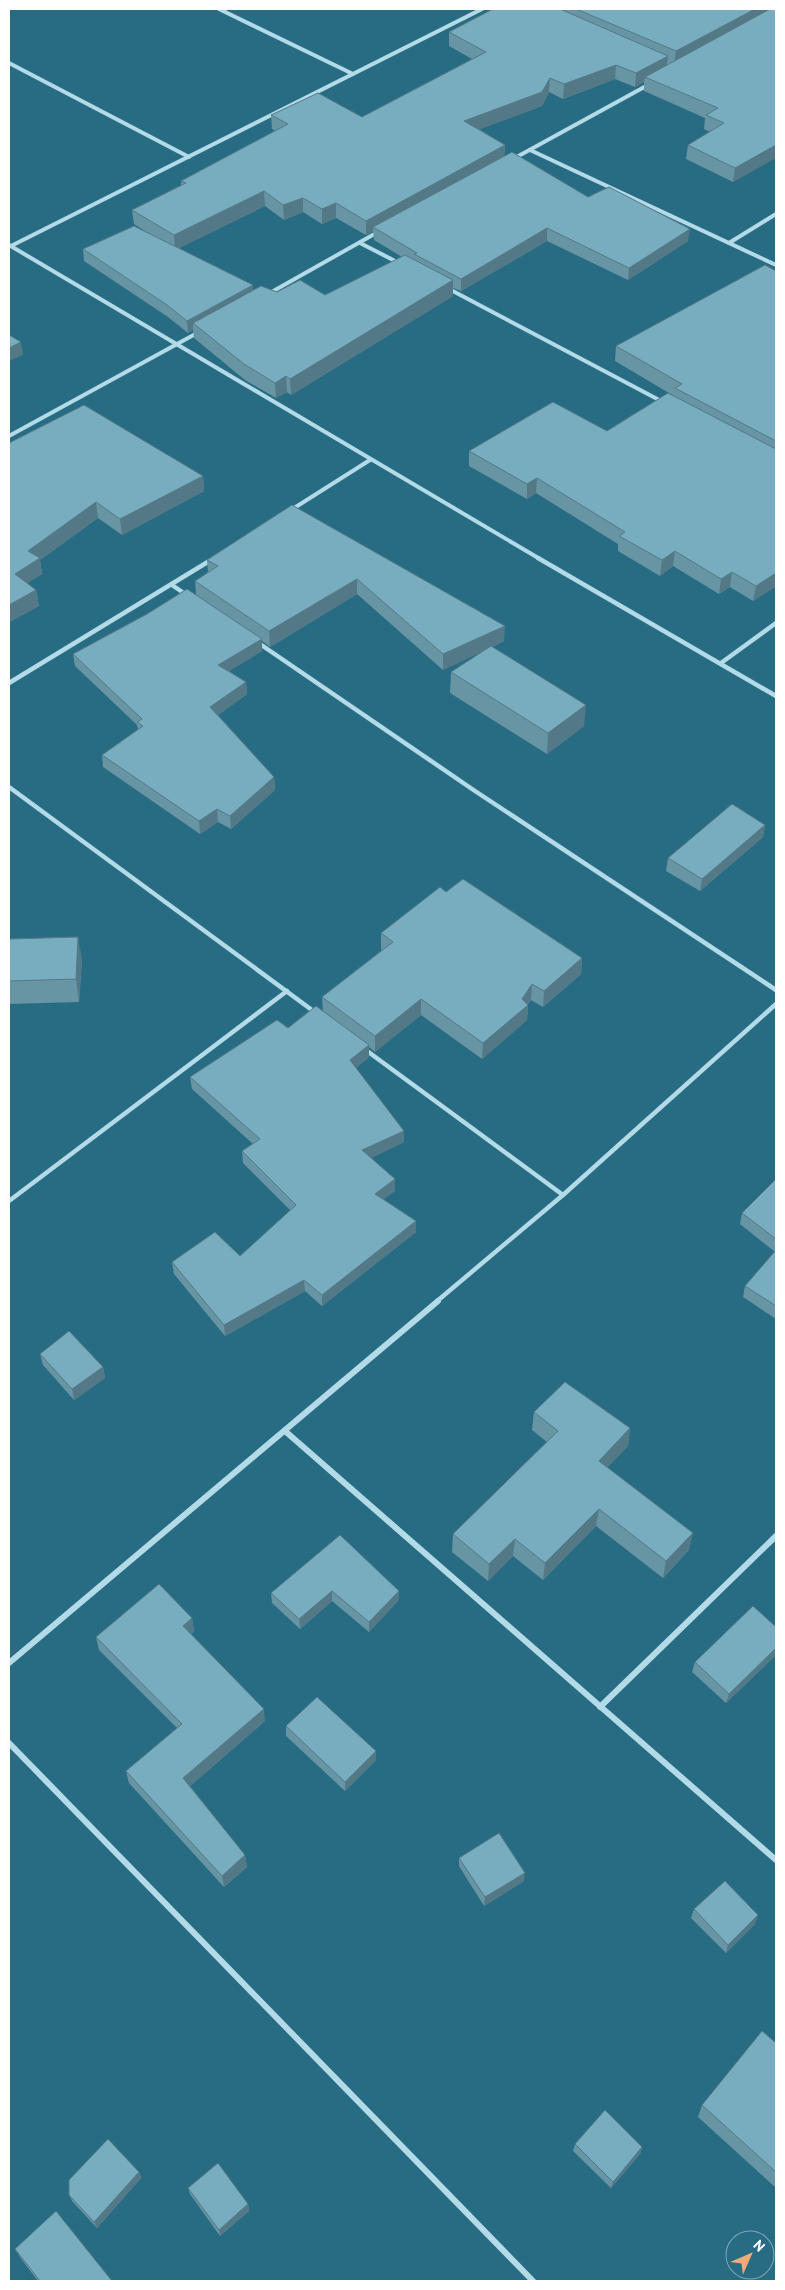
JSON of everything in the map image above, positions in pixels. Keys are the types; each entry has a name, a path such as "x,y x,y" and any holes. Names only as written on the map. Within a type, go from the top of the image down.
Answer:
{"street":[{"path":"219,9 353,74"},
{"path":"10,245 482,9"},
{"path":"9,63 188,157"},
{"path":"504,164 650,84"},
{"path":"530,150 776,265"},
{"path":"729,243 776,214"},
{"path":"259,299 385,229"},
{"path":"360,243 403,265"},
{"path":"10,245 176,346 776,696"},
{"path":"446,288 672,406"},
{"path":"9,436 201,332"},
{"path":"287,512 370,460"},
{"path":"9,682 213,559"},
{"path":"172,585 196,601"},
{"path":"721,663 776,622"},
{"path":"254,640 467,785 776,990"},
{"path":"9,787 318,1015"},
{"path":"9,1201 287,991"},
{"path":"9,1662 563,1195 776,1004"},
{"path":"358,1044 563,1195"},
{"path":"285,1431 776,1860"},
{"path":"600,1707 776,1536"},
{"path":"9,1742 533,2281"}],"building":[{"path":"493,9 560,9 668,56 636,73 616,65 564,84 550,78 542,92 464,121 505,145 366,221 336,203 322,209 303,198 283,205 264,191 174,235 132,210 186,183 181,181 288,124 271,115 318,93 362,117 486,52 449,32"},
{"path":"576,9 755,9 676,51"},
{"path":"770,9 776,9 776,145 735,168 688,145 724,123 706,115 718,108 645,77"},
{"path":"512,152 588,197 609,187 690,229 629,268 547,228 461,279 414,254 417,253 373,227"},
{"path":"134,226 253,285 187,321 167,305 83,249"},
{"path":"405,255 453,280 290,379 286,376 275,383 244,364 193,323 261,286 277,292 300,280 325,295"},
{"path":"765,265 776,271 776,441 675,388 682,384 616,346"},
{"path":"9,335 21,342 9,348"},
{"path":"668,393 776,449 776,573 756,586 732,572 721,579 675,551 662,560 619,536 625,532 537,478 527,484 469,451 553,402 607,431"},
{"path":"84,405 203,476 120,519 96,502 28,551 40,558 15,574 36,590 9,605 9,443"},
{"path":"292,505 505,626 443,654 357,579 269,631 195,581 218,566 207,560"},
{"path":"187,589 262,639 218,665 246,682 210,707 274,777 230,816 217,809 199,821 102,755 143,726 137,722 142,719 73,654 147,614"},
{"path":"491,646 586,705 548,733 451,672"},
{"path":"732,804 765,825 702,879 668,858"},
{"path":"463,879 582,958 544,991 532,984 522,999 528,1005 483,1043 421,999 375,1036 322,997 393,942 381,933 440,887 446,892"},
{"path":"78,937 76,979 9,981 9,939"},
{"path":"316,1006 369,1045 350,1060 404,1131 362,1150 395,1179 375,1194 416,1221 322,1295 304,1280 224,1325 172,1262 215,1232 240,1256 296,1205 242,1151 260,1139 190,1077 277,1020 288,1028"},
{"path":"776,1179 776,1239 742,1213"},
{"path":"776,1250 776,1306 745,1286"},
{"path":"69,1331 103,1367 72,1389 40,1354"},
{"path":"565,1382 630,1428 599,1461 693,1533 666,1561 599,1509 545,1563 515,1539 489,1564 453,1534 558,1431 534,1412"},
{"path":"340,1535 399,1591 369,1622 332,1591 299,1619 271,1593"},
{"path":"159,1584 192,1618 183,1626 264,1709 183,1778 245,1855 222,1876 126,1771 182,1724 96,1637"},
{"path":"753,1606 776,1627 776,1648 729,1694 695,1662"},
{"path":"317,1697 376,1751 345,1782 286,1726"},
{"path":"499,1833 525,1873 485,1897 459,1858"},
{"path":"725,1881 758,1915 728,1945 694,1909"},
{"path":"762,2031 776,2043 776,2172 702,2105"},
{"path":"605,2110 642,2147 613,2182 575,2144"},
{"path":"108,2139 139,2172 94,2222 69,2195 69,2180"},
{"path":"218,2163 248,2204 219,2230 188,2188"},
{"path":"56,2211 112,2281 40,2281 15,2249"}]}
